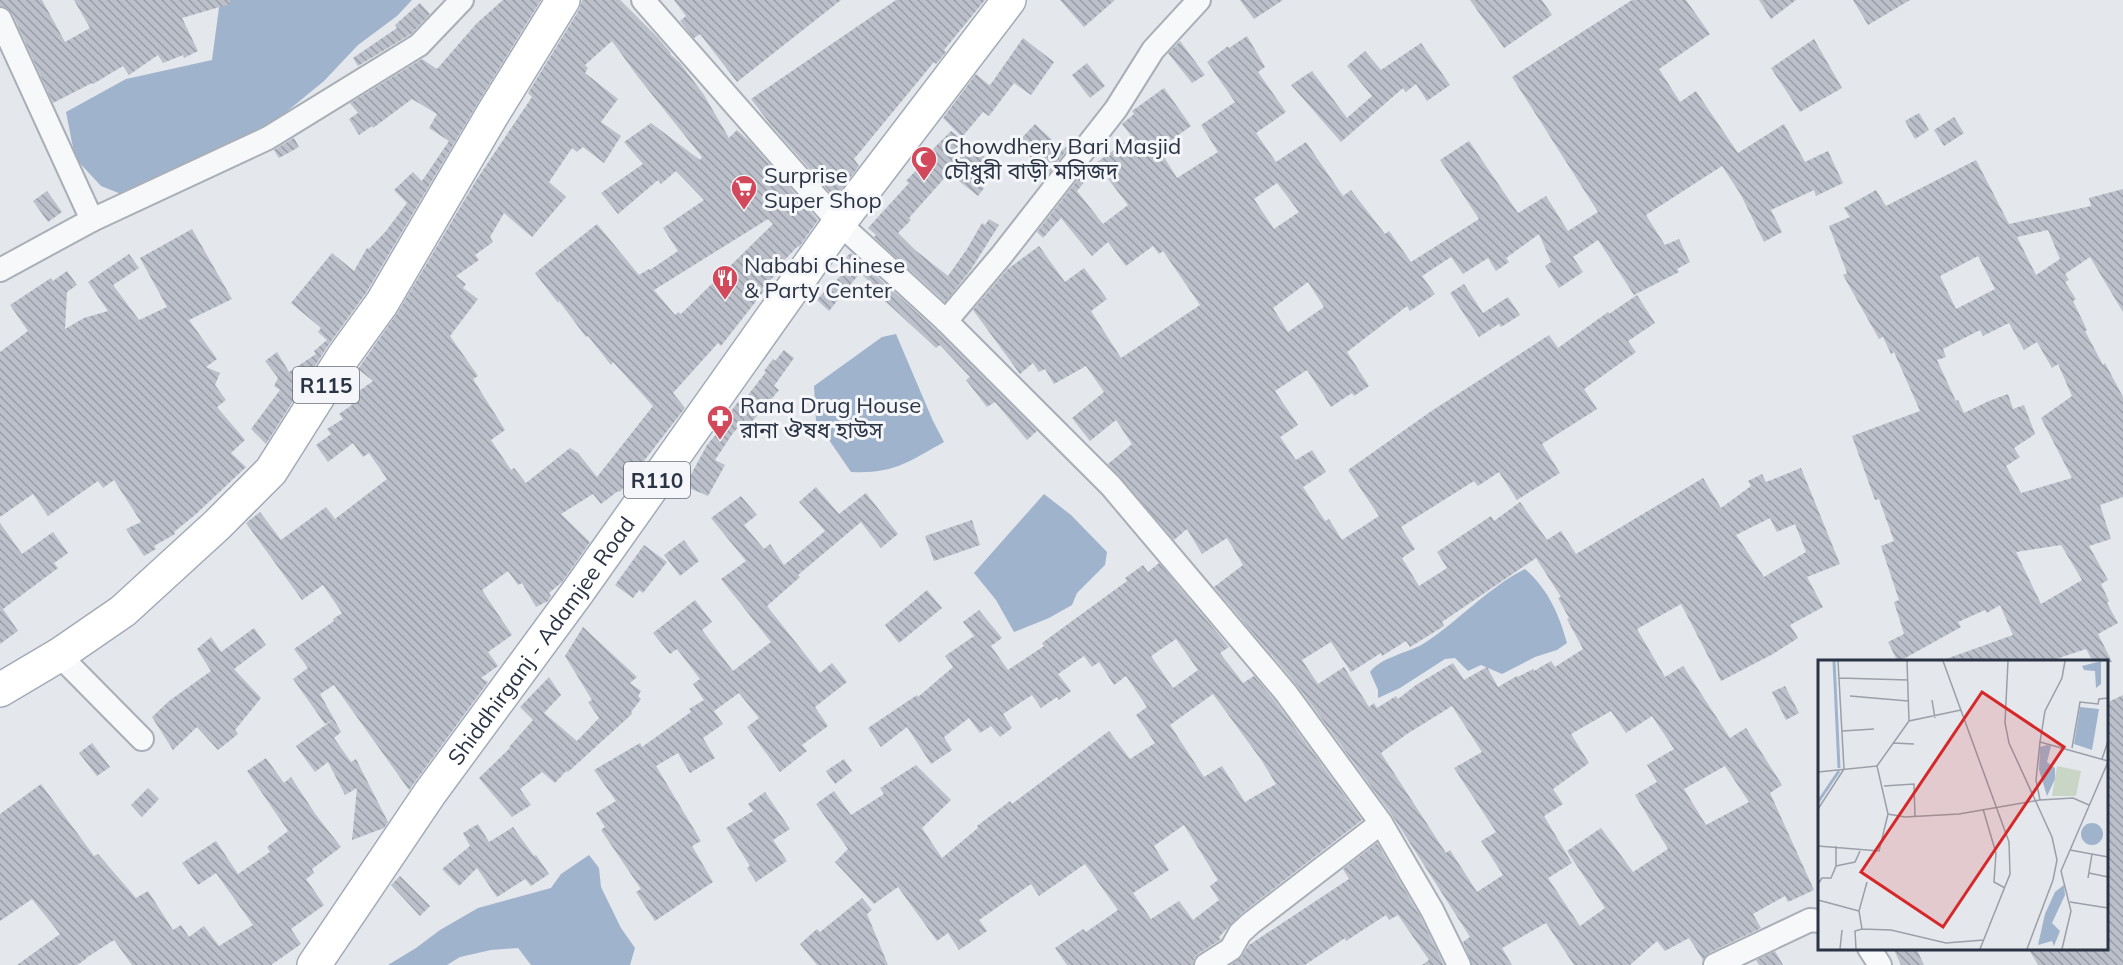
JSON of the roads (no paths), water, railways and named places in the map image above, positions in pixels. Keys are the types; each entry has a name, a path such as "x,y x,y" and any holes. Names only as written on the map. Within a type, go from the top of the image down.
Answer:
{"main road":[{"name":"R115","path":"0,690 59,655 123,611 217,525 271,471 343,357 382,303 563,0"},
{"name":"Shiddhirganj - Adamjee Road","path":"314,965 430,793 577,593 839,223 1009,0"}],"street":[{"path":"0,270 92,220 268,138 418,45 462,0"},
{"path":"644,0 839,223 946,321 1111,486 1286,693 1381,823 1432,910 1459,965"},
{"path":"946,321 1116,109 1153,50 1199,0"},
{"path":"0,19 92,220"},
{"path":"59,655 142,739"},
{"path":"1206,965 1231,949 1240,933 1251,923 1381,823"},
{"path":"1715,965 1810,920 1818,921"},
{"path":"1870,950 1880,965"}],"water":[{"path":"220,0 412,0 397,16 358,45 324,81 263,131 126,196 101,186 75,158 66,112 126,79 212,60"},
{"path":"896,334 944,442 890,469 851,472 816,421 814,386 882,337"},
{"path":"1044,494 1071,515 1107,552 1105,565 1077,593 1072,605 1049,618 1014,632 996,600 974,573"},
{"path":"1525,569 1552,603 1567,643 1557,650 1535,657 1502,674 1481,665 1468,671 1455,658 1445,659 1400,688 1378,698 1378,690 1370,672 1374,667 1423,644 1485,595"},
{"path":"589,855 599,868 601,887 621,928 635,948 630,965 531,965 518,948 491,950 460,957 447,965 388,965 478,908 551,888 561,874"}],"place":[{"name":"Chowdhery Bari Masjid চৌধুরী বাড়ী মসিজদ","path":"924,182"},
{"name":"Surprise Super Shop","path":"744,211"},
{"name":"Nababi Chinese & Party Center","path":"725,301"},
{"name":"Rana Drug House রানা ঔষধ হাউস","path":"720,441"}]}
